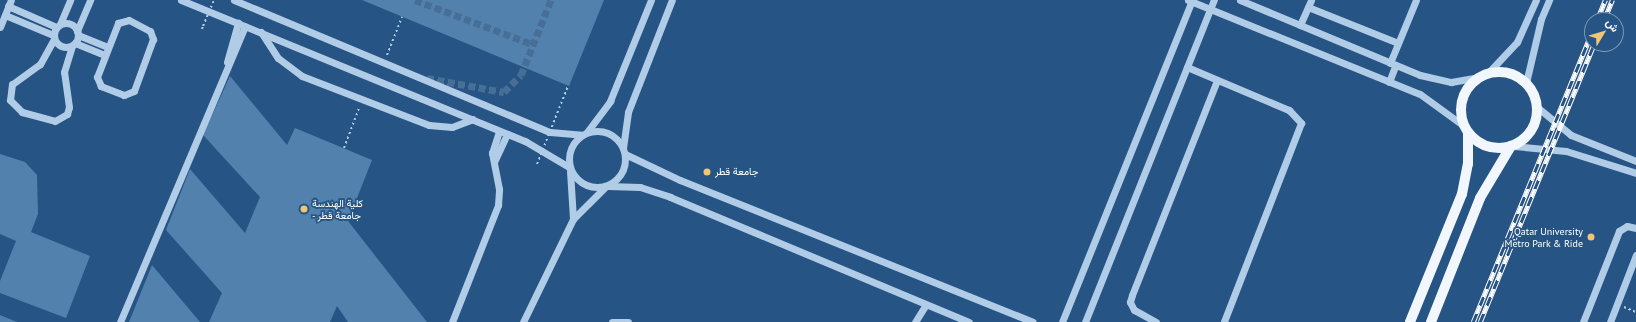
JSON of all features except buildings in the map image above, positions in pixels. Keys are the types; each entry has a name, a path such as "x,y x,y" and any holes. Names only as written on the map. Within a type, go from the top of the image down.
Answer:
{"main road":[{"path":"1410,322 1462,194 1468,164 1463,98 1483,76 1507,73 1526,83 1537,107 1534,127 1513,146 1480,198 1431,322"},
{"path":"1466,129 1488,147 1513,146"}],"street":[{"path":"70,0 54,37 40,64 12,84 10,100 22,112 54,121 67,114 64,72 90,0"},
{"path":"181,0 199,3 241,24 507,134 570,168 587,186 640,187 670,197 925,306 969,322"},
{"path":"234,0 427,78 545,130 585,134 605,132 624,151 680,180 1033,322"},
{"path":"573,219 570,149 585,134 610,101 651,0"},
{"path":"524,322 573,219 623,170 628,112 672,0"},
{"path":"1062,322 1190,0 1428,98 1466,129"},
{"path":"1086,322 1214,0"},
{"path":"1240,0 1393,64 1451,82 1483,76 1517,42 1537,0 1545,8"},
{"path":"1389,82 1398,43 1416,0"},
{"path":"1526,83 1545,8 1549,0"},
{"path":"0,27 10,3 58,25 72,24 78,33 108,47"},
{"path":"1300,25 1309,3 1398,43"},
{"path":"5,14 54,37 63,47 73,45 105,55"},
{"path":"123,20 152,33 152,42 131,93 121,94 99,84 98,74 105,55 118,23 123,20"},
{"path":"120,322 227,62 241,24"},
{"path":"261,32 278,58 302,76 428,125 452,127 472,119"},
{"path":"1187,67 1289,110 1301,123 1224,322"},
{"path":"1156,322 1134,310 1130,302 1217,80"},
{"path":"1537,107 1572,135 1636,161"},
{"path":"452,322 498,205 499,188 492,147 498,131"},
{"path":"494,165 507,134"},
{"path":"1513,146 1566,150 1636,173"},
{"path":"1583,322 1619,231 1627,226 1636,228"},
{"path":"1610,322 1636,255"},
{"path":"915,322 925,306"},
{"path":"612,322 628,322"}],"path":[{"path":"203,28 214,0"},
{"path":"397,29 402,17"},
{"path":"537,164 568,86"}],"tunnel":[{"path":"415,0 532,44"},
{"path":"427,78 504,92 521,75 551,0"}],"railway":[{"path":"1600,12 1605,0"},
{"path":"1607,12 1612,0"},
{"path":"1473,322 1584,51"},
{"path":"1480,322 1591,52"}],"place":[{"name":"جامعة قطر","path":"707,172"},
{"name":"كلية الهندسة - جامعة قطر","path":"304,209"},
{"name":"Qatar University Metro Park & Ride","path":"1591,237"}]}
